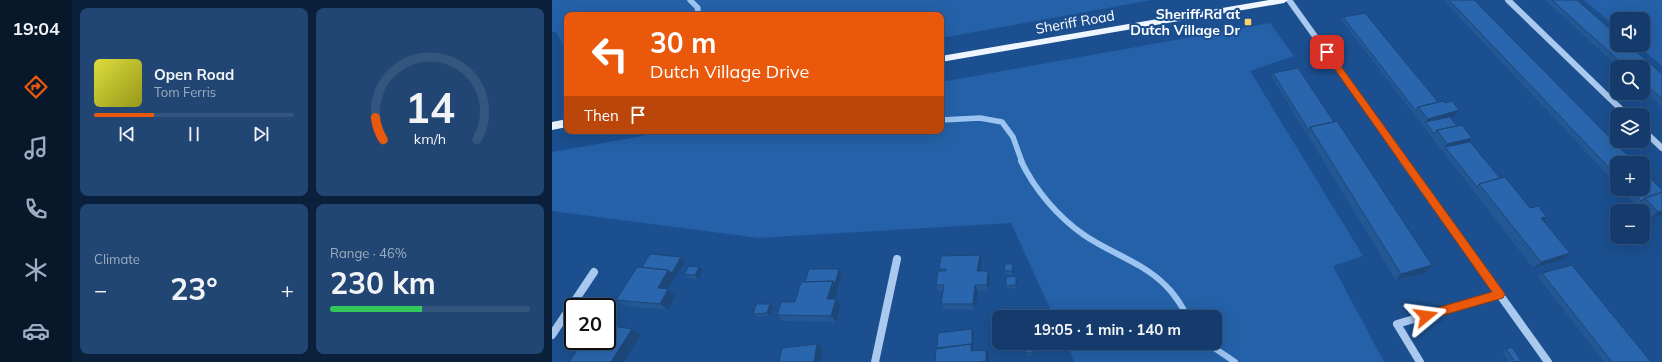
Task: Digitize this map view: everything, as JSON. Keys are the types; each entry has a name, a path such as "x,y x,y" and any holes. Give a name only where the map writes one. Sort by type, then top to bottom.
{"main road":[{"name":"Sheriff Road","path":"944,58 1284,0"},
{"path":"552,126 564,124"}],"street":[{"path":"1289,0 1548,362"},
{"path":"1508,0 1620,108"},
{"path":"1650,137 1662,148"},
{"path":"875,362 897,259"},
{"path":"552,335 594,272"},
{"path":"1420,362 1397,324 1499,294"}],"shaded area":[{"path":"552,0 1152,0 944,37 944,12 564,12 564,47 556,32 552,32"},
{"path":"1584,0 1662,0 1662,66 1645,52 1650,52 1650,12 1610,12 1610,22"},
{"path":"1270,23 1294,56 1250,71 1363,256 1333,266 1384,362 1075,362 1069,350 1222,350 1222,310 1051,310 1011,223 759,238 552,211 552,152 653,134 944,134 944,81"}],"building":[{"path":"1449,0 1474,0 1610,138 1610,148 1620,148 1628,156 1610,156 1610,169"},
{"path":"1552,0 1577,0 1610,29 1610,52 1637,52 1646,60 1618,60"},
{"path":"1365,13 1438,102 1418,107 1416,111 1343,17"},
{"path":"1650,63 1662,74 1662,99 1650,88"},
{"path":"1298,68 1334,122 1310,127 1309,131 1273,73"},
{"path":"1443,101 1445,103 1452,101 1459,110 1428,119 1418,107"},
{"path":"1450,117 1457,126 1437,130 1434,134 1425,122"},
{"path":"1337,121 1432,265 1401,274 1310,127"},
{"path":"1462,125 1472,138 1447,144 1437,130"},
{"path":"1470,142 1500,178 1479,184 1477,187 1445,147"},
{"path":"1505,177 1530,208 1538,206 1547,217 1541,218 1570,253 1541,262 1479,184"},
{"path":"1650,178 1662,190 1662,192 1641,201 1636,196 1650,196"},
{"path":"1662,192 1662,211 1658,212 1645,198"},
{"path":"650,254 681,257 672,273 668,270 642,267"},
{"path":"980,255 977,271 988,271 987,285 975,285 973,304 941,304 944,285 936,285 938,271 946,271 946,269 939,269 941,256"},
{"path":"1005,264 1013,264 1012,271 1004,271"},
{"path":"1572,265 1651,362 1612,362 1542,273"},
{"path":"689,266 699,267 695,275 684,274"},
{"path":"637,267 668,270 658,288 668,289 660,304 616,300"},
{"path":"809,269 839,269 835,284 833,281 805,282"},
{"path":"1016,276 1016,285 1006,286 1006,277"},
{"path":"833,281 827,299 836,299 831,316 777,315 781,302 795,302 801,282"},
{"path":"756,304 770,304 767,313 753,314"},
{"path":"616,326 632,329 611,362 569,362 577,350 616,350"},
{"path":"972,329 972,346 971,344 937,348 938,333"},
{"path":"817,344 814,362 779,362 782,348"},
{"path":"971,344 971,351 986,350 986,361 935,362 936,349"},
{"path":"1512,347 1521,361 1515,362 1506,349"},
{"path":"1025,350 1033,350 1033,353 1025,353"}],"waterway":[{"path":"690,0 698,8 697,12"},
{"path":"944,120 980,118 1002,122 1013,137 1022,162"},
{"path":"1021,161 1040,192 1065,220 1084,235 1156,277 1172,292 1184,310"},
{"path":"1217,350 1235,362"}],"place":[{"name":"Sheriff Rd at Dutch Village Dr","path":"1248,22"}],"route":[{"path":"1327,52 1499,294 1426,316"}]}
